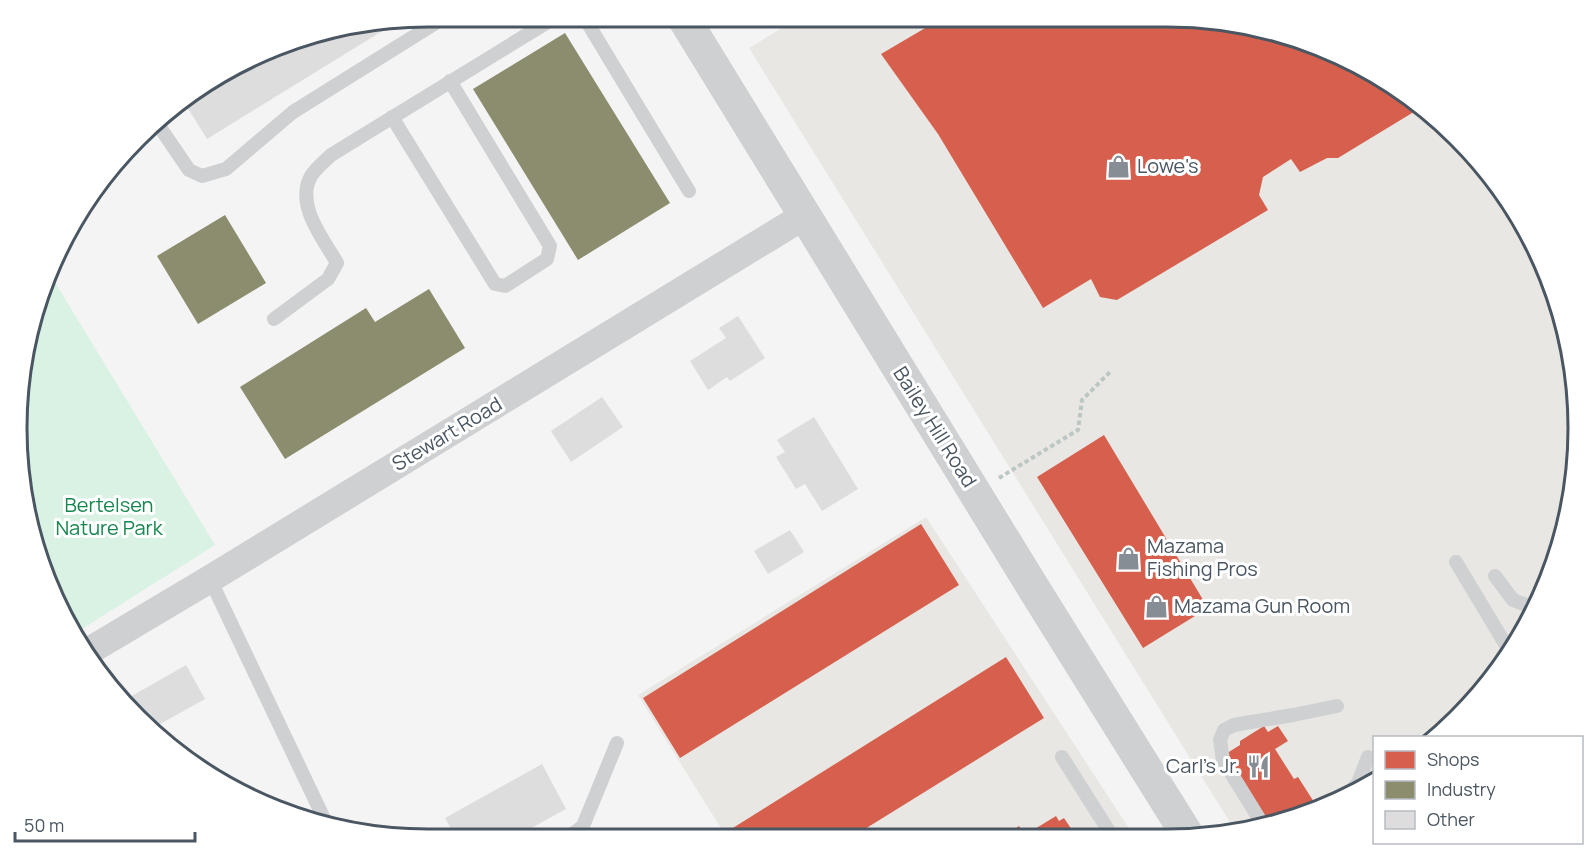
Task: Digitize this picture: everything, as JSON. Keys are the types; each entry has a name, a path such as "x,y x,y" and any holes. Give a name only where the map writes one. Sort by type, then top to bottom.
{"street":[{"name":"Bailey Hill Road","path":"689,27 1183,828"},
{"name":"Stewart Road","path":"93,648 804,216"}],"lane":[{"path":"161,129 189,170 202,176 226,169 293,112 428,27"},
{"path":"273,319 328,279 337,263 307,210 306,188 312,174 331,155 538,27"},
{"path":"590,27 689,190"},
{"path":"392,117 495,284 505,286 547,259 550,246 450,81"},
{"path":"1456,562 1505,643"},
{"path":"1495,576 1513,600 1527,605"},
{"path":"210,579 323,815"},
{"path":"1259,818 1223,760 1220,740 1224,730 1234,725 1337,706"},
{"path":"579,829 583,826 617,743"},
{"path":"1062,757 1108,829"},
{"path":"1359,780 1368,757"}],"path":[{"path":"975,493 1078,430 1082,400 1111,371"}],"shaded area":[{"path":"784,27 1167,27 1219,30 1296,48 1344,68 1390,95 1451,144 1500,205 1527,251 1547,299 1565,376 1568,428 1565,480 1547,557 1527,605 1500,651 1451,712 1423,736 1373,736 1373,772 1344,788 1296,808 1231,824 749,48"},
{"path":"926,517 1129,829 721,829 638,695"}],"green space":[{"name":"Bertelsen Nature Park","path":"55,282 215,545 82,629 68,605 48,557 30,480 27,428 30,376 41,324"}],"building: Shops":[{"name":"Lowe's","path":"927,27 1167,27 1219,30 1296,48 1344,68 1368,81 1414,112 1338,158 1327,158 1300,172 1291,159 1263,177 1259,195 1268,210 1117,300 1100,297 1091,279 1043,308 938,134 881,54"},
{"path":"1104,435 1208,608 1143,648 1037,477"},
{"path":"921,524 959,585 680,758 643,698"},
{"path":"1006,657 1044,718 865,829 731,829"},
{"name":"Carl's Jr.","path":"1264,726 1268,732 1278,726 1288,741 1275,749 1294,779 1298,777 1313,801 1265,816 1224,755 1240,745 1240,741"},
{"path":"1056,816 1059,821 1064,818 1071,829 1035,829"}],"building: Industry":[{"path":"565,33 670,203 578,260 473,89"},
{"path":"225,215 266,283 198,324 157,256"},
{"path":"429,289 465,348 285,459 240,387 366,308 375,322"}],"building: Other":[{"path":"385,29 207,139 187,108 227,81 251,68 299,48 350,35"},
{"path":"738,316 765,358 730,381 727,377 708,390 690,361 726,338 719,328"},
{"path":"602,397 623,427 571,462 551,431"},
{"path":"814,417 858,489 822,511 805,484 796,489 776,457 785,452 777,440"},
{"path":"790,530 804,552 768,574 754,551"},
{"path":"186,665 205,699 159,725 131,697"},
{"path":"542,764 566,809 529,829 451,829 445,818"}],"place":[{"name":"Lowe's","path":"1119,166"},
{"name":"Mazama Fishing Pros","path":"1129,558"},
{"name":"Mazama Gun Room","path":"1156,606"},
{"name":"Carl's Jr.","path":"1258,766"}]}
